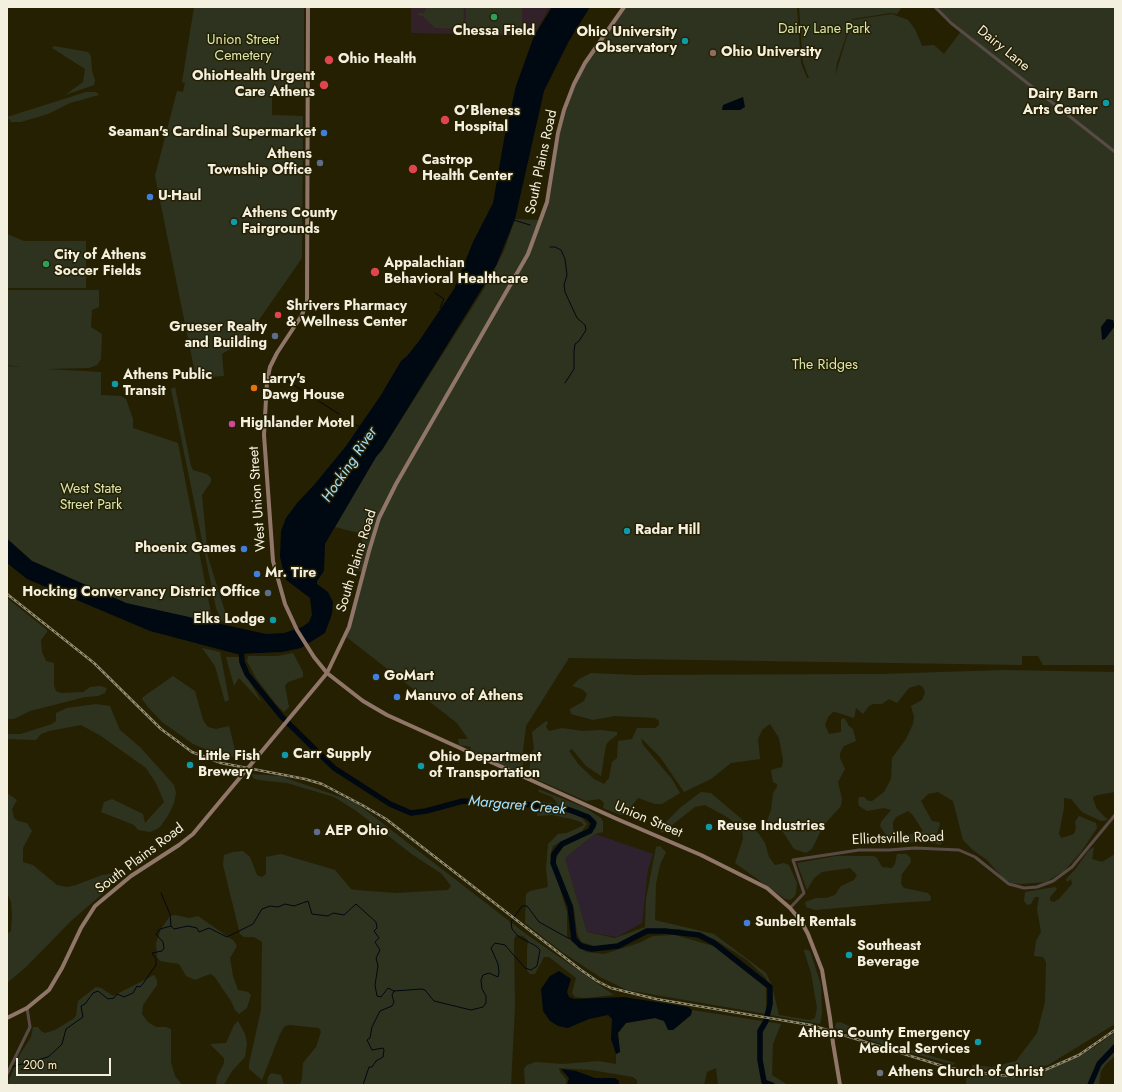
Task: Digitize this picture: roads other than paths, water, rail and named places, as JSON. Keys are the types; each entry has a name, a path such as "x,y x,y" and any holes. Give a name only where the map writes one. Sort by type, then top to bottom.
{"main road":[{"name":"West Union Street","path":"308,7 308,301 302,316 277,352 270,367 265,426 266,468 273,561 279,588 292,621 314,657 327,673"},
{"name":"South Plains Road","path":"7,1018 39,1000 57,978 81,928 95,906 131,876 179,845 193,834 327,673 349,626 368,551 379,518 400,478 528,254 547,202 558,133 564,110 574,84 588,57 624,7"},
{"name":"Union Street","path":"327,673 363,701 387,715 726,866 767,888 790,908 801,921 818,956 822,970 840,1085"}],"street":[{"name":"Dairy Lane","path":"935,7 951,23 1115,152"},
{"name":"Elliotsville Road","path":"790,908 804,893 793,860 859,850 921,848 959,850 975,857 1009,884 1024,888 1038,887 1054,881 1072,867 1115,815"},
{"path":"7,1074 30,1027 27,1008"}],"water":[{"name":"Hocking River","path":"552,7 590,7 569,41 544,91 515,219 496,266 382,450 376,457 325,544 324,571 317,581 317,584 328,592 333,602 332,614 325,633 301,648 282,652 237,654 150,631 27,579 7,563 7,539 32,561 126,603 266,634 284,633 302,627 309,622 312,615 310,598 285,579 280,557 281,531 286,518 346,446 381,395 401,361 419,341 454,289 473,242 493,203 505,134 516,86 534,36"},
{"path":"743,97 745,107 740,110 722,110 723,105"},
{"path":"1107,319 1113,320 1115,326 1105,339 1102,340 1101,327"},
{"path":"559,971 571,979 567,992 569,997 574,999 624,997 688,1007 692,1010 691,1015 673,1030 668,1030 664,1021 655,1018 626,1023 618,1033 620,1052 616,1054 611,1039 612,1019 608,1015 589,1019 568,1028 558,1026 550,1021 543,1011 541,989 550,976"},
{"path":"561,1069 576,1071 595,1078 615,1078 619,1081 619,1085 567,1085 569,1078"}],"waterway":[{"path":"514,220 530,225"},
{"path":"550,247 555,247 561,250 565,259 567,275 564,285 565,292 577,318 585,325 586,330 579,341 575,344 574,369 565,383"},
{"path":"435,293 444,299 440,308"},
{"path":"284,379 339,414"},
{"path":"347,419 353,423"},
{"name":"Hocking River","path":"356,425 360,427"},
{"name":"Margaret Creek","path":"241,647 242,662 247,674 281,716 334,768 390,804 411,813 426,811 463,801 536,805 567,809 588,817 594,823 590,831 562,844 554,854 553,863 570,906 574,939 581,946 592,949 618,946 647,931 665,931 699,935 714,943 770,987 770,1004 766,1021 760,1031 760,1060 764,1082 772,1085"},
{"path":"161,893 170,914 171,926"},
{"path":"12,1067 21,1064 30,1065 37,1060 48,1057 58,1048 62,1044 66,1029 83,1017 81,1006 85,1004 93,993 98,991 108,999 114,998 117,994 124,997 133,993 137,986 140,987 156,965 156,959 152,953 162,951 164,948 163,942 156,934 160,929 171,926 174,929 188,926 197,928 199,932 209,928 227,937 253,924 262,909 270,906 278,907 285,904 294,906 308,901 312,914 328,916 333,913 344,915 356,904 376,922 377,928 374,931 379,938 375,942 380,950 376,958 378,966 375,985 377,996 381,997 388,988 394,991"},
{"path":"363,1085 369,1067 372,1067 376,1061 383,1057 384,1050 383,1048 372,1050 367,1040 370,1038 372,1027 380,1011 392,1006 394,1002 392,995 394,991 422,989 425,990 434,1001 471,1010 483,1007 486,1003 486,996 482,989 481,980 483,975 489,973 498,977 499,972 498,964 491,948 495,943 505,945 525,968 531,970 537,966 540,950 536,946 519,937 512,929 511,922 522,906 527,906 539,922 568,938 574,939"},
{"name":"Margaret Creek","path":"1090,1085 1099,1064 1115,1047"}],"railway":[{"path":"7,594 94,663 161,729 192,752 221,763 305,779 322,784 362,805 386,819 581,970 597,981 611,988 656,999 811,1025 949,1068 997,1075 1013,1076 1045,1070 1079,1055 1115,1030"}],"place":[{"name":"Chessa Field","path":"494,17"},
{"name":"Ohio University Observatory","path":"685,41"},
{"name":"Ohio University","path":"713,53"},
{"name":"Ohio Health","path":"329,60"},
{"name":"OhioHealth Urgent Care Athens","path":"324,85"},
{"name":"Dairy Barn Arts Center","path":"1106,103"},
{"name":"O’Bleness Hospital","path":"445,120"},
{"name":"Seaman's Cardinal Supermarket","path":"324,133"},
{"name":"Athens Township Office","path":"320,163"},
{"name":"Castrop Health Center","path":"413,169"},
{"name":"U-Haul","path":"150,197"},
{"name":"Athens County Fairgrounds","path":"234,222"},
{"name":"City of Athens Soccer Fields","path":"46,264"},
{"name":"Appalachian Behavioral Healthcare","path":"375,272"},
{"name":"Shrivers Pharmacy & Wellness Center","path":"278,315"},
{"name":"Grueser Realty and Building","path":"275,336"},
{"name":"Athens Public Transit","path":"115,384"},
{"name":"Larry's Dawg House","path":"254,388"},
{"name":"Highlander Motel","path":"232,424"},
{"name":"Radar Hill","path":"627,531"},
{"name":"Phoenix Games","path":"244,549"},
{"name":"Mr. Tire","path":"257,574"},
{"name":"Hocking Convervancy District Office","path":"268,593"},
{"name":"Elks Lodge","path":"273,620"},
{"name":"GoMart","path":"376,677"},
{"name":"Manuvo of Athens","path":"397,697"},
{"name":"Carr Supply","path":"285,755"},
{"name":"Little Fish Brewery","path":"190,765"},
{"name":"Ohio Department of Transportation","path":"421,766"},
{"name":"Reuse Industries","path":"709,827"},
{"name":"AEP Ohio","path":"317,832"},
{"name":"Sunbelt Rentals","path":"747,923"},
{"name":"Southeast Beverage","path":"849,955"},
{"name":"Athens County Emergency Medical Services","path":"978,1042"},
{"name":"Athens Church of Christ","path":"880,1073"}],"park label":[{"name":"Dairy Lane Park","path":"824,30"},
{"name":"Union Street Cemetery","path":"243,50"},
{"name":"The Ridges","path":"825,366"},
{"name":"West State Street Park","path":"91,498"}]}
